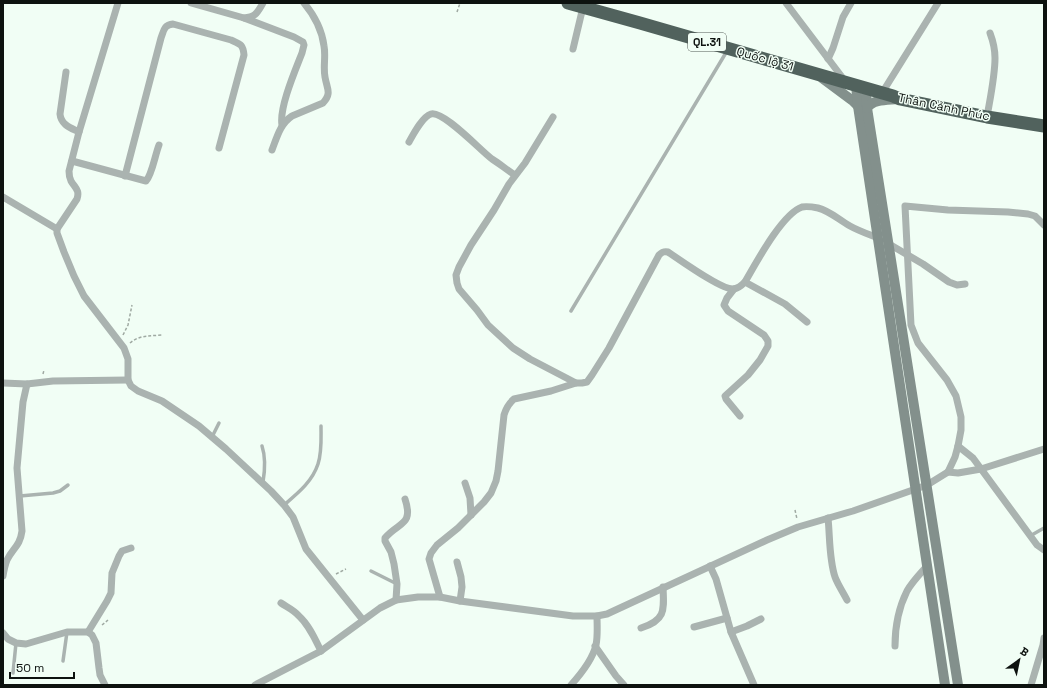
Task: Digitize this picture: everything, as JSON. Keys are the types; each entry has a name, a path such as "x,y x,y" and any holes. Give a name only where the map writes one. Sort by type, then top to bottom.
{"highway":[{"name":"Quốc lộ 31","path":"568,3 856,86"},
{"name":"Thân Cảnh Phúc","path":"856,86 900,99 987,117 1044,126"}],"street":[{"path":"118,3 79,132 69,171 72,182 78,191 78,195 77,199 57,229 64,252 84,296 122,345 128,359 128,380 131,386 138,391 162,401 199,426 263,483 293,517 306,549 363,620"},
{"path":"191,3 244,18 303,42 304,45 302,53 284,105 281,120 282,125"},
{"path":"244,18 251,17 257,13 263,3"},
{"path":"272,150 282,125 288,119 323,103 329,94 325,78 324,46 322,35 316,20 304,3"},
{"path":"786,3 828,59 856,86 863,107 889,244 958,685"},
{"path":"828,59 843,16 851,3"},
{"path":"882,93 938,3"},
{"path":"573,49 584,7"},
{"path":"125,176 160,38 164,28 168,25 173,24 231,40 240,43 243,48 244,55 219,148"},
{"path":"987,117 994,75 995,58 990,33"},
{"path":"66,72 60,119 62,122 79,132"},
{"path":"816,74 863,107 878,238 945,685"},
{"path":"863,107 878,101 900,99"},
{"path":"409,142 423,120 428,115 433,113 440,115 515,175"},
{"path":"553,117 471,245 456,275 459,289 488,325 513,348 530,359 576,383"},
{"path":"72,161 146,181 150,175 159,146"},
{"path":"3,197 57,229"},
{"path":"740,416 725,396 748,375 760,360 768,346 768,341 764,335 728,311 724,305 734,289 741,286 745,282 774,234 793,213 802,207 810,206 830,213 849,226 878,238"},
{"path":"256,685 321,651 380,608 396,600 418,597 440,597 574,616 597,616 607,614 663,587 798,527 853,511 927,485 948,472 958,446 961,430 960,417 956,396 947,380 918,343 911,325 905,206 948,210 1028,214 1035,216 1044,224"},
{"path":"889,244 948,282 957,285 965,284"},
{"path":"440,597 429,559 431,553 437,545 458,528 484,502 491,493 496,482 504,415 509,403 514,400 576,383 587,382 609,348 662,252 668,252 706,277 726,288 734,289"},
{"path":"745,282 785,304 807,322"},
{"path":"3,383 27,384 53,381 128,380"},
{"path":"3,576 5,566 19,543 22,531 17,456 23,402 27,384"},
{"path":"958,446 982,469 1030,536 1044,550"},
{"path":"948,472 958,473 982,469 1044,448"},
{"path":"465,483 470,498 471,515"},
{"path":"396,600 397,584 394,564 385,538 390,532 402,524 408,514 404,499"},
{"path":"828,518 832,563 835,577 847,600"},
{"path":"88,632 111,593 112,573 119,556 122,551 131,548"},
{"path":"457,562 462,587 460,600"},
{"path":"710,566 716,579 731,632 754,685"},
{"path":"895,646 895,634 900,611 908,591 927,566"},
{"path":"641,628 658,621 662,613 664,603 663,587"},
{"path":"281,603 300,616 321,651"},
{"path":"571,685 590,659 595,646 597,616"},
{"path":"694,627 727,618"},
{"path":"731,632 761,619"},
{"path":"3,632 8,639 16,643 26,644 67,632 88,632 92,635 96,643 100,675 105,685"},
{"path":"1031,685 1044,638"},
{"path":"595,646 624,685"}],"lane":[{"path":"571,311 729,49"},
{"path":"212,437 220,423"},
{"path":"284,505 298,494 307,484 318,464 320,454 321,426"},
{"path":"262,446 265,464 263,483"},
{"path":"20,496 53,494 68,485"},
{"path":"1030,536 1044,528"},
{"path":"371,571 397,584"},
{"path":"63,661 67,632"},
{"path":"13,673 16,643"}],"path":[{"path":"457,12 460,3"},
{"path":"122,345 132,304"},
{"path":"122,345 142,336 162,335"},
{"path":"795,510 798,527"},
{"path":"329,577 346,569"}]}
